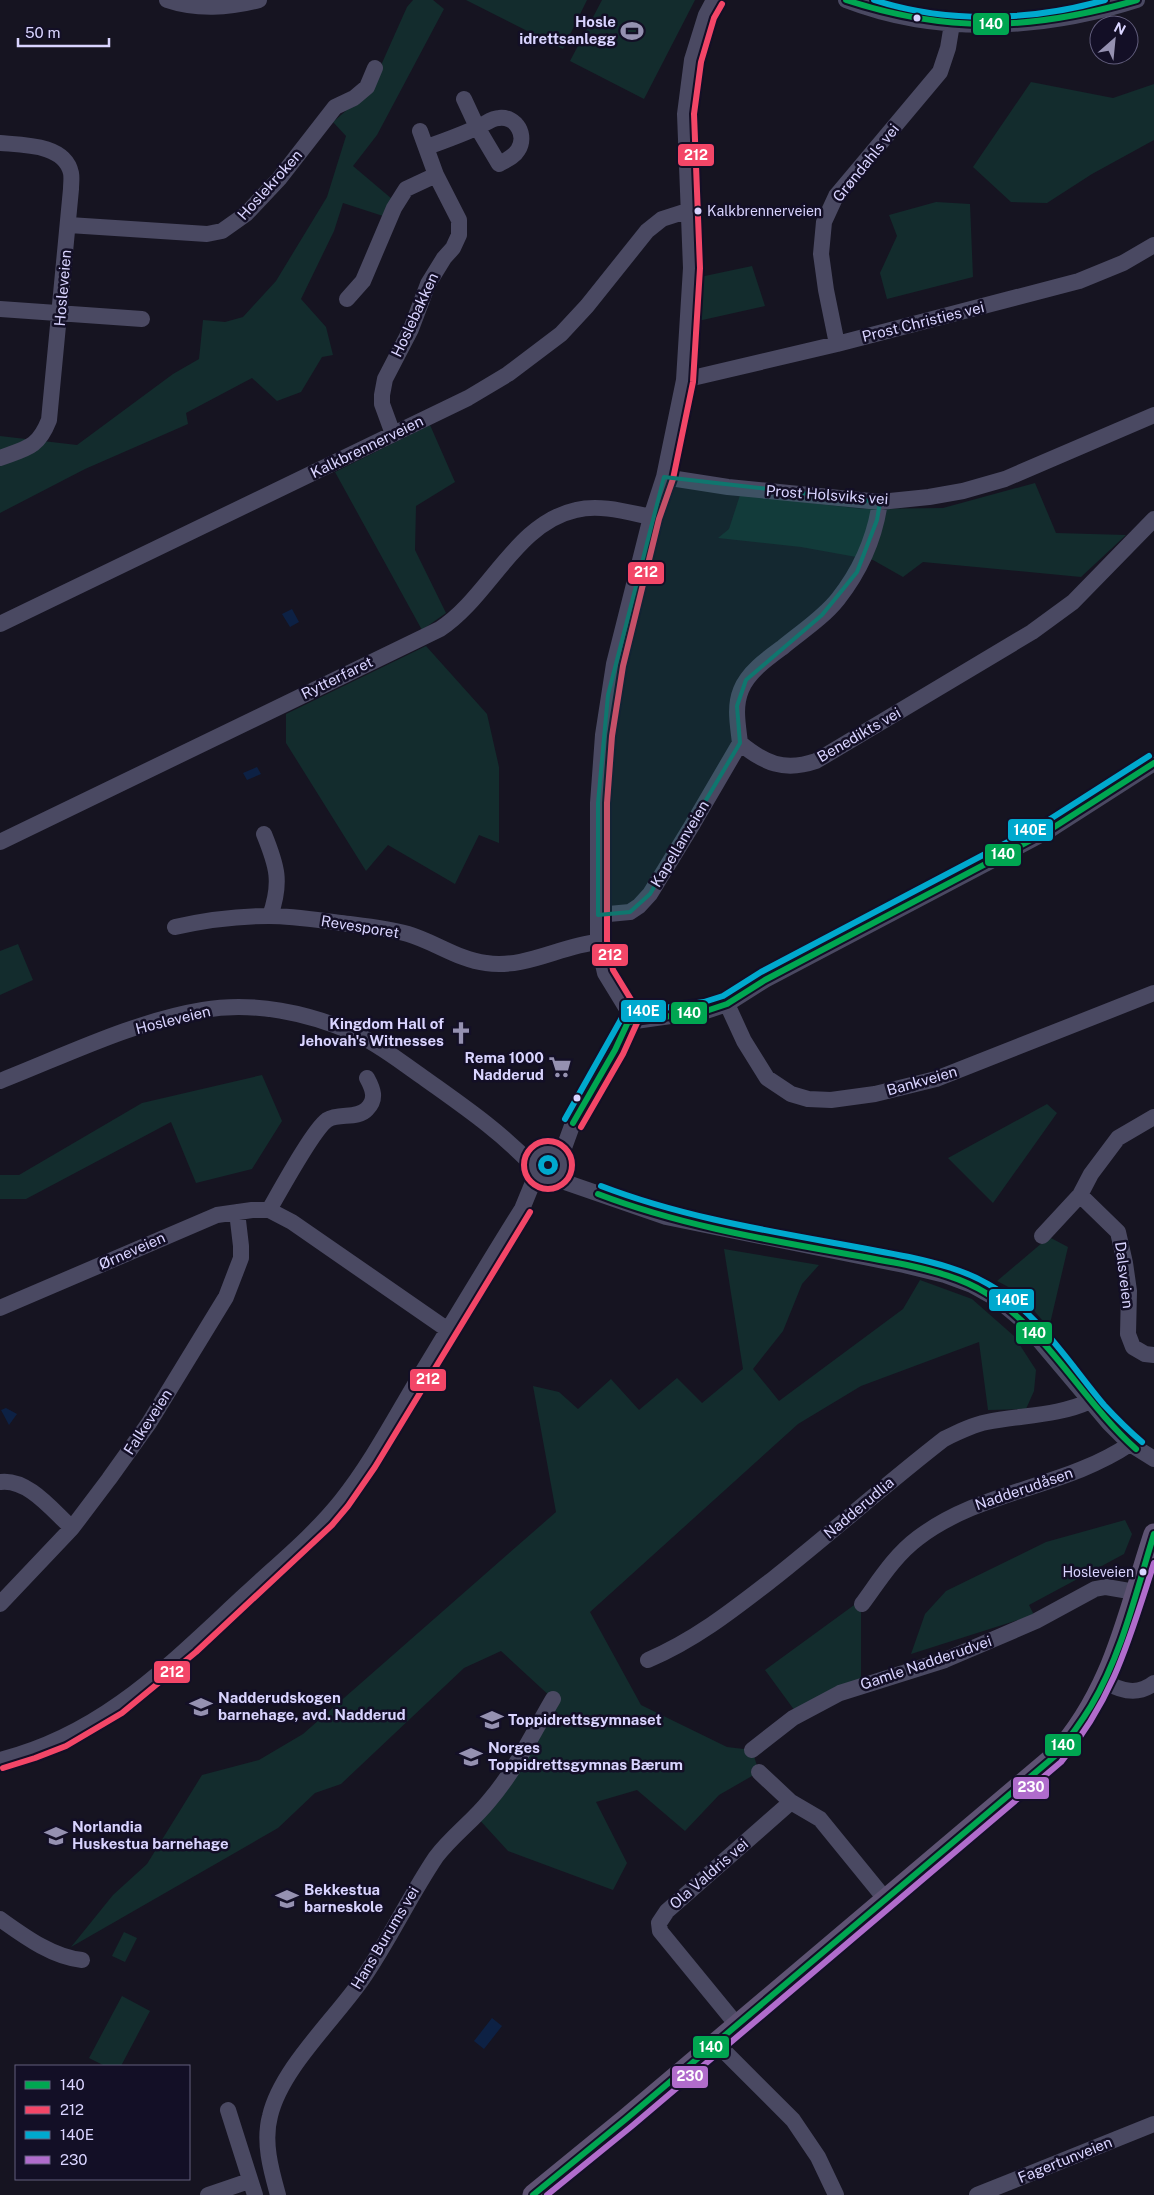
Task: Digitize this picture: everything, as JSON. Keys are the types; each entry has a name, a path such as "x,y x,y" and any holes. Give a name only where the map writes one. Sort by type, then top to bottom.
{"main road":[{"path":"533,2195 1055,1756 1080,1725 1105,1682 1117,1652 1154,1534"}],"street":[{"path":"167,0 179,4 225,7 259,0"},
{"path":"628,1015 604,973 598,942 598,803 608,695 651,517 664,477 684,380 692,268 685,114 692,60 699,34 714,0"},
{"path":"846,0 906,17 952,24 1011,24 1067,17 1107,10 1137,0"},
{"name":"Grøndahls vei","path":"837,344 821,254 824,222 836,196 940,72 948,48 952,24"},
{"name":"Hoslekroken","path":"69,225 207,234 222,231 246,214 279,179 335,107 354,98 367,87 375,68"},
{"path":"426,148 477,127 464,99"},
{"name":"Hoslebakken","path":"393,434 382,404 385,379 411,329 428,284 444,258 453,248 459,235 459,220 436,175 420,131"},
{"name":"Hosleveien","path":"0,143 46,148 59,155 66,162 70,172 71,189 50,420 43,436 35,444 0,458"},
{"path":"347,299 363,281 394,208 406,189 436,175"},
{"name":"Kalkbrennerveien","path":"0,624 393,434 476,393 508,374 561,334 593,299 646,231 662,219 690,210"},
{"name":"Prost Christies vei","path":"684,380 837,344 1080,281 1123,263 1154,245"},
{"path":"0,309 142,320"},
{"name":"Prost Holsviks vei","path":"664,477 728,487 880,502 963,491 1005,479 1154,415"},
{"path":"740,743 736,706 740,691 746,680 838,600 857,572 865,555 877,520 880,502"},
{"name":"Rytterfaret","path":"0,842 440,629 457,618 531,533 556,517 575,510 596,508 651,517"},
{"name":"Benedikts vei","path":"740,743 766,762 801,766 816,761 1032,632 1073,602 1154,519"},
{"name":"Kapellanveien","path":"598,915 630,912 639,906 650,894 740,743"},
{"path":"628,1015 646,1009 672,1015 706,1011 727,1004 774,976 1048,830 1154,763"},
{"path":"264,834 277,872 276,900 270,916"},
{"name":"Revesporet","path":"175,927 244,916 270,916 389,929 430,942 469,959 486,964 505,964 538,958 572,946 598,942"},
{"name":"Bankveien","path":"727,1004 744,1041 767,1078 791,1094 808,1100 831,1100 875,1094 936,1079 1154,993"},
{"name":"Hosleveien","path":"0,1081 145,1025 204,1010 234,1008 263,1010 293,1013 314,1018 356,1034 392,1056 501,1134 598,1194 666,1217 904,1265 945,1275 972,1285 997,1299 1022,1320 1090,1401 1154,1472"},
{"path":"0,1760 44,1747 66,1737 94,1722 139,1690 325,1519 352,1485 549,1165 615,1050 628,1015"},
{"path":"367,1078 373,1088 374,1100 366,1111 356,1115 336,1116 327,1120 317,1131 269,1210 292,1222 448,1330"},
{"path":"1042,1236 1080,1195 1091,1174 1118,1138 1154,1117"},
{"name":"Dalsveien","path":"1080,1195 1118,1232 1125,1263 1128,1291 1128,1334 1134,1347 1145,1354 1154,1355"},
{"name":"Ørneveien","path":"0,1308 216,1215 269,1210"},
{"name":"Falkeveien","path":"0,1604 72,1528 149,1423 226,1297 241,1258 237,1212"},
{"name":"Nadderudlia","path":"648,1660 700,1634 736,1608 944,1439 964,1429 986,1422 1049,1412 1082,1405 1090,1401"},
{"name":"Hosleveien","path":"1133,1447 1154,1459"},
{"name":"Nadderudåsen","path":"862,1604 899,1554 918,1537 935,1527 986,1501 1069,1475 1133,1447"},
{"path":"0,1482 25,1487 72,1528"},
{"name":"Gamle Nadderudvei","path":"752,1750 793,1718 840,1693 945,1660 1036,1621 1095,1589 1106,1587 1135,1592"},
{"path":"1105,1682 1117,1689 1133,1692 1152,1688"},
{"name":"Hans Burums vei","path":"278,2195 268,2152 268,2133 270,2117 283,2084 302,2056 361,1980 436,1857 447,1842 476,1816 497,1791 553,1699"},
{"path":"759,1772 791,1802 820,1819 886,1900"},
{"name":"Ola Valdris vei","path":"737,2025 660,1931 659,1923 667,1911 791,1802"},
{"path":"0,1919 44,1947 70,1959 82,1960"},
{"path":"716,2043 793,2120 818,2157 836,2195"},
{"path":"208,2195 252,2188 228,2110"},
{"name":"Fagertunveien","path":"977,2195 1154,2124"}],"highlighted area":[{"path":"664,477 880,502 877,520 857,572 822,615 746,680 737,706 740,743 650,894 630,912 598,915 598,803 608,695"}],"green space":[{"path":"413,0 433,0 444,9 377,135 353,166 392,199 383,216 343,203 334,231 301,299 326,327 333,355 322,357 301,392 277,401 252,378 186,413 188,424 85,469 0,513 0,436 77,445 173,374 199,359 203,320 225,322 243,317 276,281 327,197 346,136 333,122 364,95 378,72 407,7"},
{"path":"466,0 587,0 563,49"},
{"name":"Hosle idrettsanlegg","path":"602,0 695,0 644,99 570,61"},
{"path":"1031,82 1113,98 1154,84 1154,140 1092,174 1047,203 1011,202 973,167"},
{"path":"936,202 970,204 973,277 887,299 880,273 897,236 889,215"},
{"path":"752,266 765,306 698,321 700,277"},
{"path":"430,425 455,482 416,506 415,550 446,613 422,630 335,472"},
{"path":"1035,483 1056,533 1126,535 1081,577 923,562 903,577 873,560 801,547 718,538 729,529 740,495 863,509 943,508"},
{"path":"426,646 487,714 499,767 499,843 479,835 455,884 388,845 366,871 286,743 286,714"},
{"path":"18,944 33,980 0,995 0,951"},
{"path":"262,1075 282,1121 252,1169 196,1183 171,1122 26,1199 0,1199 0,1175 19,1175 142,1103"},
{"path":"1047,1104 1057,1113 993,1203 948,1158"},
{"path":"1049,1237 1068,1247 1049,1328 1018,1292 997,1281"},
{"path":"724,1249 819,1265 802,1284 783,1331 753,1369 779,1401 903,1309 920,1280 972,1299 1014,1336 1036,1370 1034,1391 1026,1409 988,1410 979,1342 861,1386 798,1424 590,1612 641,1705 727,1747 752,1750 759,1772 719,1795 685,1831 637,1790 596,1802 627,1863 613,1890 508,1851 476,1816 553,1699 501,1651 464,1668 341,1784 315,1793 278,1828 71,1947 113,1895 147,1864 202,1775 259,1760 303,1734 556,1512 533,1386 559,1392 578,1409 611,1379 639,1410 677,1378 702,1403 743,1369"},
{"path":"1125,1520 1132,1534 1124,1554 1029,1605 1034,1615 911,1654 925,1614 946,1591 1046,1542"},
{"path":"861,1600 861,1682 795,1711 765,1670"},
{"path":"124,1932 137,1938 125,1962 112,1956"},
{"path":"122,1996 150,2011 122,2065 103,2065 89,2058"}],"water":[{"path":"292,609 299,622 290,627 282,614"},
{"path":"257,767 261,774 247,780 243,773"},
{"path":"6,1408 17,1414 9,1425 1,1410"},
{"path":"492,2018 502,2026 484,2049 474,2041"}],"transit line":[{"name":"140","path":"846,0 920,19 991,24 1062,17 1137,0"},
{"name":"140E","path":"874,0 902,8 931,13 990,17 1048,12 1105,0"},
{"name":"212","path":"581,1127 623,1054 637,1023 635,1006 613,970 607,941 607,803 612,736 623,666 659,519 673,479 693,382 700,268 694,114 701,62 714,18 722,4"},
{"name":"140E","path":"565,1119 624,1014 704,1002 723,996 761,972 1044,823 1149,756"},
{"name":"140","path":"573,1123 615,1050 628,1022 706,1011 727,1004 765,980 1048,831 1154,763"},
{"name":"212","path":"543,1141 553,1141 565,1148 572,1160 572,1165 572,1170 565,1182 553,1189 543,1189 535,1185 528,1178 524,1170 524,1160 528,1152 535,1145 543,1141"},
{"name":"140E","path":"548,1158 553,1160 555,1165 553,1170 548,1172 543,1170 541,1165 543,1160 548,1158"},
{"name":"140E","path":"601,1186 638,1199 715,1220 909,1257 950,1267 979,1279 1006,1295 1037,1323 1104,1405 1142,1442"},
{"name":"140","path":"598,1194 635,1207 712,1228 907,1265 967,1283 986,1293 1028,1327 1046,1346 1098,1410 1136,1449"},
{"name":"212","path":"3,1768 66,1746 122,1713 196,1652 332,1525 348,1506 375,1467 530,1212"},
{"name":"140","path":"533,2195 626,2119 1055,1756 1074,1732 1102,1686 1120,1644 1154,1534"},
{"name":"230","path":"547,2195 632,2126 1061,1762 1094,1715 1107,1691 1128,1643 1154,1563"}],"place":[{"name":"Hosle idrettsanlegg","path":"632,31"},
{"name":"Kalkbrennerveien","path":"698,211"},
{"name":"Kingdom Hall of Jehovah's Witnesses","path":"461,1033"},
{"name":"Rema 1000 Nadderud","path":"560,1067"},
{"name":"Hosleveien","path":"1143,1572"},
{"name":"Nadderudskogen barnehage, avd. Nadderud","path":"201,1707"},
{"name":"Toppidrettsgymnaset","path":"492,1720"},
{"name":"Norges Toppidrettsgymnas Bærum","path":"471,1757"},
{"name":"Norlandia Huskestua barnehage","path":"56,1836"},
{"name":"Bekkestua barneskole","path":"287,1899"}]}
